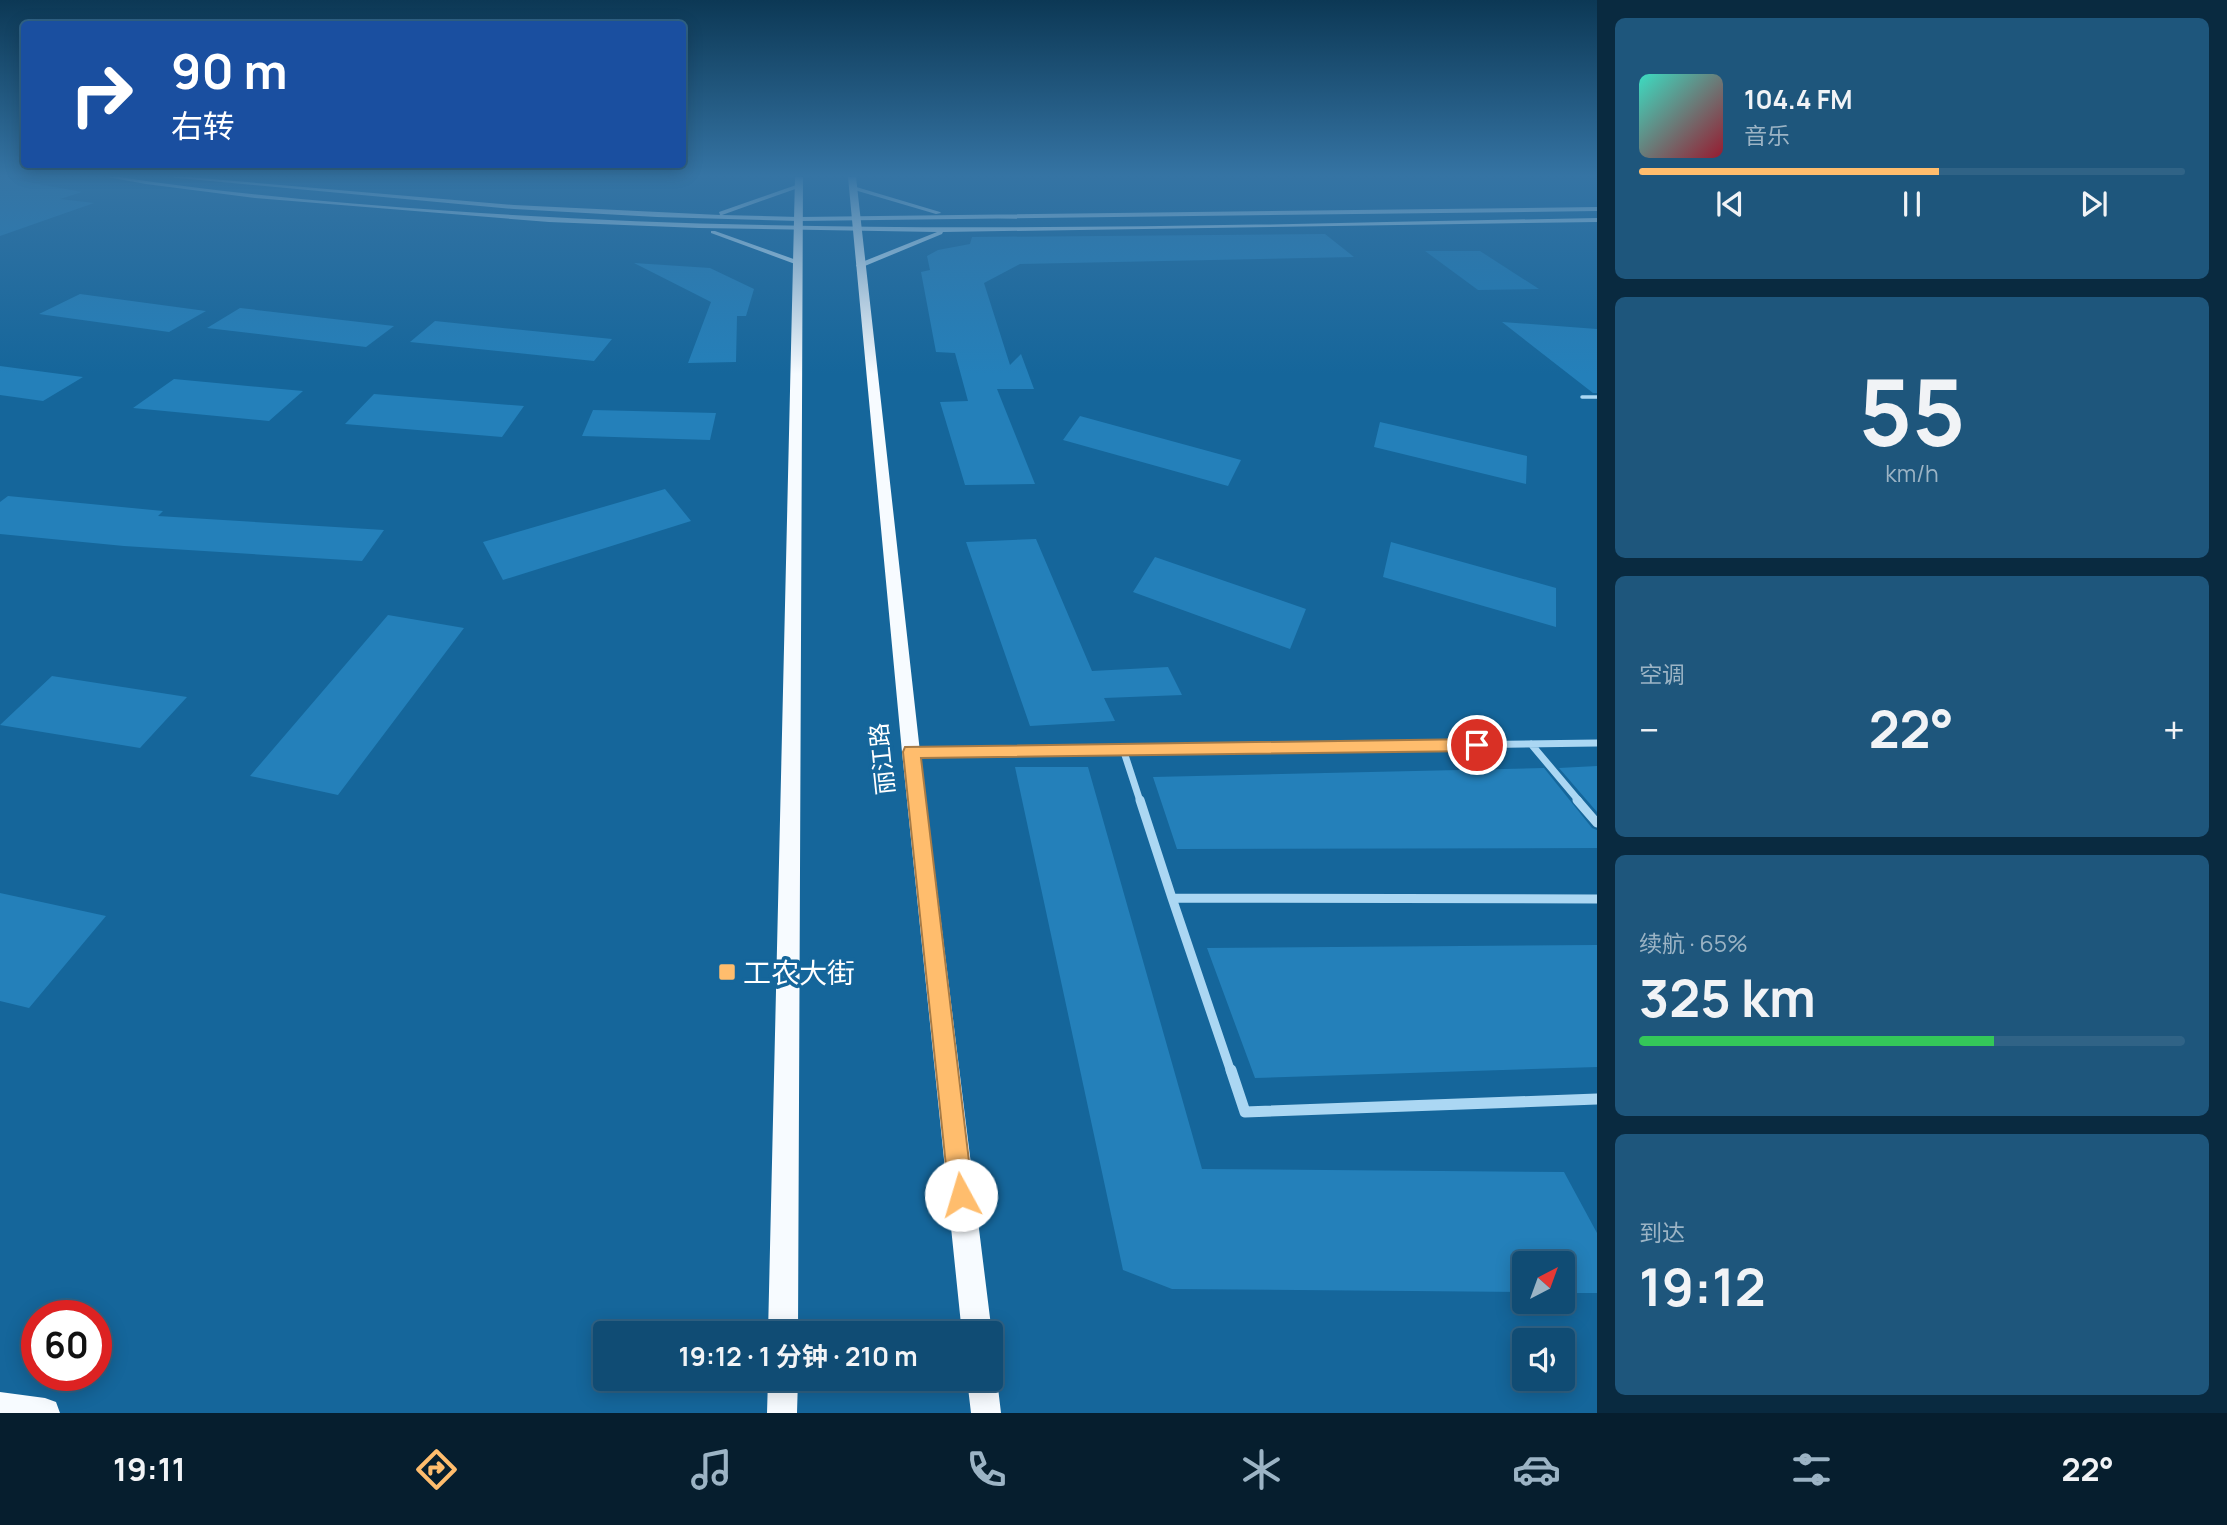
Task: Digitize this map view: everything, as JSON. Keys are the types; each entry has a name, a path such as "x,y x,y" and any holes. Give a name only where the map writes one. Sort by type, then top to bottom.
{"main road":[{"path":"744,243 798,262"},
{"path":"783,1321 799,243"},
{"name":"丽江路","path":"858,243 911,752 976,1321"},
{"path":"860,266 916,243"},
{"path":"782,1413 783,1391"},
{"path":"983,1391 986,1413"},
{"path":"0,1407 45,1413"}],"street":[{"path":"911,752 1597,743"},
{"path":"1531,744 1597,823"},
{"path":"1123,749 1245,1112 1597,1099"},
{"path":"1172,898 1597,899"}],"lane":[{"path":"1582,397 1597,397"}],"shaded area":[{"path":"1425,251 1480,251 1539,289 1478,290"}],"building":[{"path":"1336,243 1354,257 1020,264 984,283 1010,365 1021,354 1034,389 997,389 1035,484 965,485 940,402 968,401 955,353 936,352 921,272 930,270 927,256 938,250 970,244"},
{"path":"634,263 710,268 754,289 746,316 737,316 736,362 688,363 711,302"},
{"path":"80,294 206,311 169,332 39,314"},
{"path":"240,308 394,326 366,347 207,328"},
{"path":"435,321 612,339 594,361 410,342"},
{"path":"1502,322 1597,329 1597,393 1593,393"},
{"path":"0,366 83,377 43,401 0,395"},
{"path":"174,379 303,391 269,421 133,408"},
{"path":"374,394 524,406 502,437 345,424"},
{"path":"593,410 716,413 710,440 582,436"},
{"path":"1080,416 1241,460 1228,486 1063,440"},
{"path":"1380,422 1527,456 1526,484 1374,447"},
{"path":"665,489 691,521 503,580 483,542"},
{"path":"8,496 163,511 158,516 384,530 362,561 124,546 0,534 0,502"},
{"path":"1036,539 1092,671 1168,667 1182,695 1104,698 1115,721 1030,726 966,542"},
{"path":"1391,542 1556,588 1556,627 1383,577"},
{"path":"1155,557 1306,609 1290,649 1133,592"},
{"path":"388,615 464,628 338,795 250,776"},
{"path":"52,676 187,697 140,748 0,725"},
{"path":"1597,766 1597,812 1559,768"},
{"path":"1015,767 1088,767 1202,1169 1564,1172 1597,1233 1597,1293 1575,1293 1575,1251 1512,1251 1512,1292 1172,1289 1123,1270"},
{"path":"1544,768 1592,828 1597,830 1597,848 1177,849 1153,777"},
{"path":"0,893 106,916 29,1008 0,1001"},
{"path":"1597,945 1597,1067 1255,1078 1207,948"}],"place":[{"name":"工农大街","path":"727,972"}],"route":[{"path":"961,1195 911,752 1477,745"}]}
